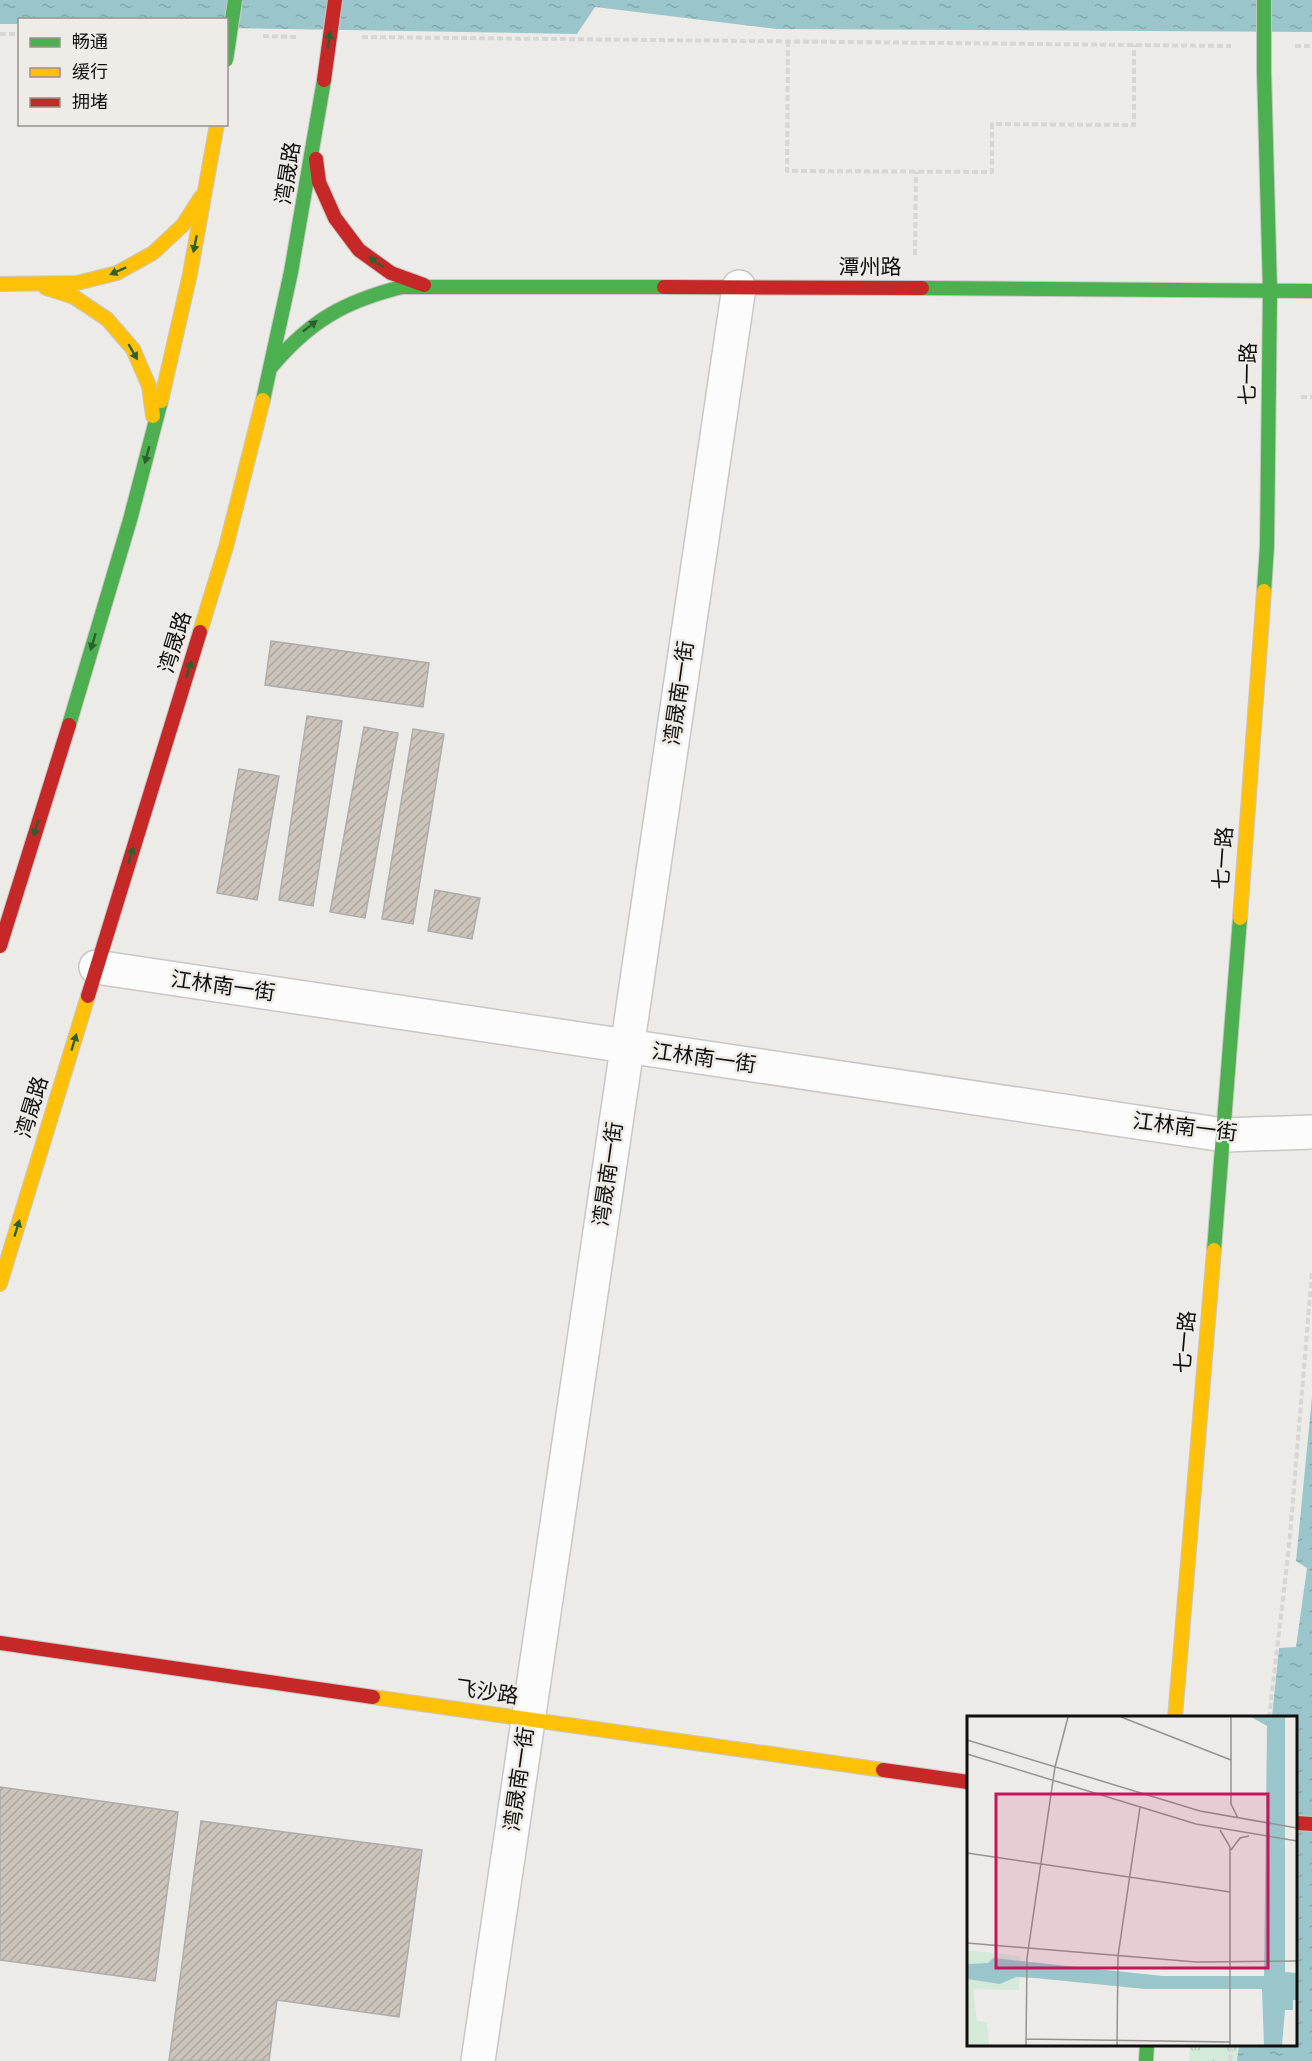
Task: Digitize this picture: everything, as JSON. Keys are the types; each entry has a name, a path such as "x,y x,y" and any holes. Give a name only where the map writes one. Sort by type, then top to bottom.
{"street":[{"path":"228,47 235,0"},
{"name":"湾晟路","path":"0,1284 226,547 288,289 314,143 335,0"},
{"name":"七一路","path":"1175,1716 1224,1135 1267,546 1270,291 1264,0"},
{"path":"0,946 130,519 189,280 217,126"},
{"path":"314,143 320,182 327,200 335,218 359,250 391,273 428,286"},
{"path":"0,284 77,283 117,273 153,253 183,225 206,190"},
{"path":"36,284 74,297 91,308 107,319 133,350 149,386 154,426"},
{"path":"270,368 286,347 327,313 351,301 376,293 428,286"},
{"name":"潭州路","path":"428,286 1312,291"},
{"name":"湾晟南一街","path":"478,2061 739,287"},
{"name":"江林南一街","path":"96,968 1224,1135 1308,1132"},
{"name":"飞沙路","path":"0,1642 967,1782"},
{"path":"1297,1823 1312,1824"},
{"path":"1146,2061 1147,2046"}],"path":[{"path":"0,34 18,34"},
{"path":"262,36 298,36"},
{"path":"358,37 1241,46"},
{"path":"788,41 787,171 992,172 992,124 1134,125 1134,45"},
{"path":"1288,46 1312,46"},
{"path":"915,288 916,172"},
{"path":"1269,1716 1288,1547 1312,1272"},
{"path":"1230,2061 1232,2046"}],"green space":[{"path":"1297,2045 1312,2061 1189,2061 1190,2046"}],"water":[{"path":"0,0 1312,0 1312,32 777,29 595,7 577,34 228,28 228,18 18,18 18,24 0,24"},
{"path":"1312,1397 1312,2061 1237,2061 1239,2046 1297,2046 1297,1716 1272,1716 1279,1648 1296,1647 1307,1568 1296,1561"}],"building":[{"path":"271,641 429,663 423,707 265,685"},
{"path":"307,716 342,721 313,906 279,900"},
{"path":"364,727 398,733 365,918 330,912"},
{"path":"413,729 444,734 413,924 382,919"},
{"path":"239,769 279,776 257,900 217,893"},
{"path":"435,890 480,898 472,939 428,931"},
{"path":"0,1787 178,1812 155,1981 0,1960"},
{"path":"201,1821 422,1850 399,2017 277,2000 269,2061 169,2061"}],"traffic: fast":[{"path":"228,47 235,0"},
{"path":"1264,0 1264,70"},
{"path":"1264,70 1270,291 1267,546 1264,591"},
{"path":"263,400 291,272 324,80"},
{"path":"272,366 300,337 330,315 363,299 402,287 664,287"},
{"path":"922,288 1312,291"},
{"path":"69,725 130,520 161,401"},
{"path":"1214,1250 1240,918"},
{"path":"1146,2061 1147,2046"}],"traffic: slow":[{"path":"161,401 190,274 217,126"},
{"path":"0,284 77,283 117,273 153,253 183,225 201,197"},
{"path":"46,288 74,297 107,319 133,349 149,386 153,416"},
{"path":"200,632 226,547 263,400"},
{"path":"1240,918 1264,591"},
{"path":"0,1284 88,996"},
{"path":"1175,1716 1214,1250"},
{"path":"373,1697 883,1770"}],"traffic: jam":[{"path":"324,80 335,0"},
{"path":"316,159 319,182 335,218 359,250 391,273 424,285"},
{"path":"664,287 922,288"},
{"path":"88,996 200,632"},
{"path":"0,946 69,725"},
{"path":"0,1643 373,1697"},
{"path":"883,1770 967,1782"},
{"path":"1297,1823 1312,1824"}]}
